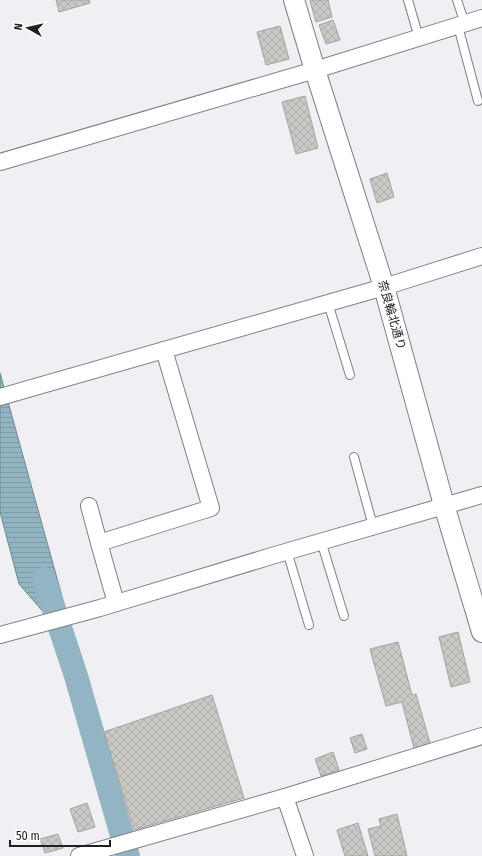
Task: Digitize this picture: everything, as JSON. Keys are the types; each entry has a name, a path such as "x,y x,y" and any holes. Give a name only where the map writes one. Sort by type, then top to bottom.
{"street":[{"name":"奈良輪北通り","path":"294,0 384,287 444,505 482,632"},
{"path":"0,162 315,70 482,18"},
{"path":"0,397 384,287 482,256"},
{"path":"99,543 211,508 164,350"},
{"path":"0,635 116,603 482,494"},
{"path":"89,506 116,603"},
{"path":"79,856 113,851 482,736"},
{"path":"285,797 305,856"}],"lane":[{"path":"408,0 419,38"},
{"path":"457,0 478,101"},
{"path":"328,303 350,375"},
{"path":"354,457 372,526"},
{"path":"320,542 344,616"},
{"path":"288,551 309,625"}],"water":[{"path":"0,373 65,607 45,614 19,584 0,512"}],"building":[{"path":"56,0 89,0 90,3 59,12"},
{"path":"328,0 332,17 316,22 310,1"},
{"path":"333,20 340,40 326,44 319,25"},
{"path":"280,26 289,59 266,65 257,32"},
{"path":"305,96 318,148 296,154 282,102"},
{"path":"387,173 394,197 377,203 370,179"},
{"path":"458,632 470,682 451,687 439,637"},
{"path":"398,642 412,695 416,694 430,743 414,748 402,702 386,706 370,649"},
{"path":"212,695 244,798 134,830 104,732"},
{"path":"362,734 367,749 355,753 350,738"},
{"path":"333,752 339,770 321,776 315,759"},
{"path":"87,803 95,827 78,832 70,809"},
{"path":"397,814 407,856 375,856 368,829 381,826 379,819"},
{"path":"358,823 368,856 345,856 337,830"},
{"path":"58,834 63,848 45,853 40,839"}],"waterway":[{"path":"44,579 76,676 128,856"}]}
